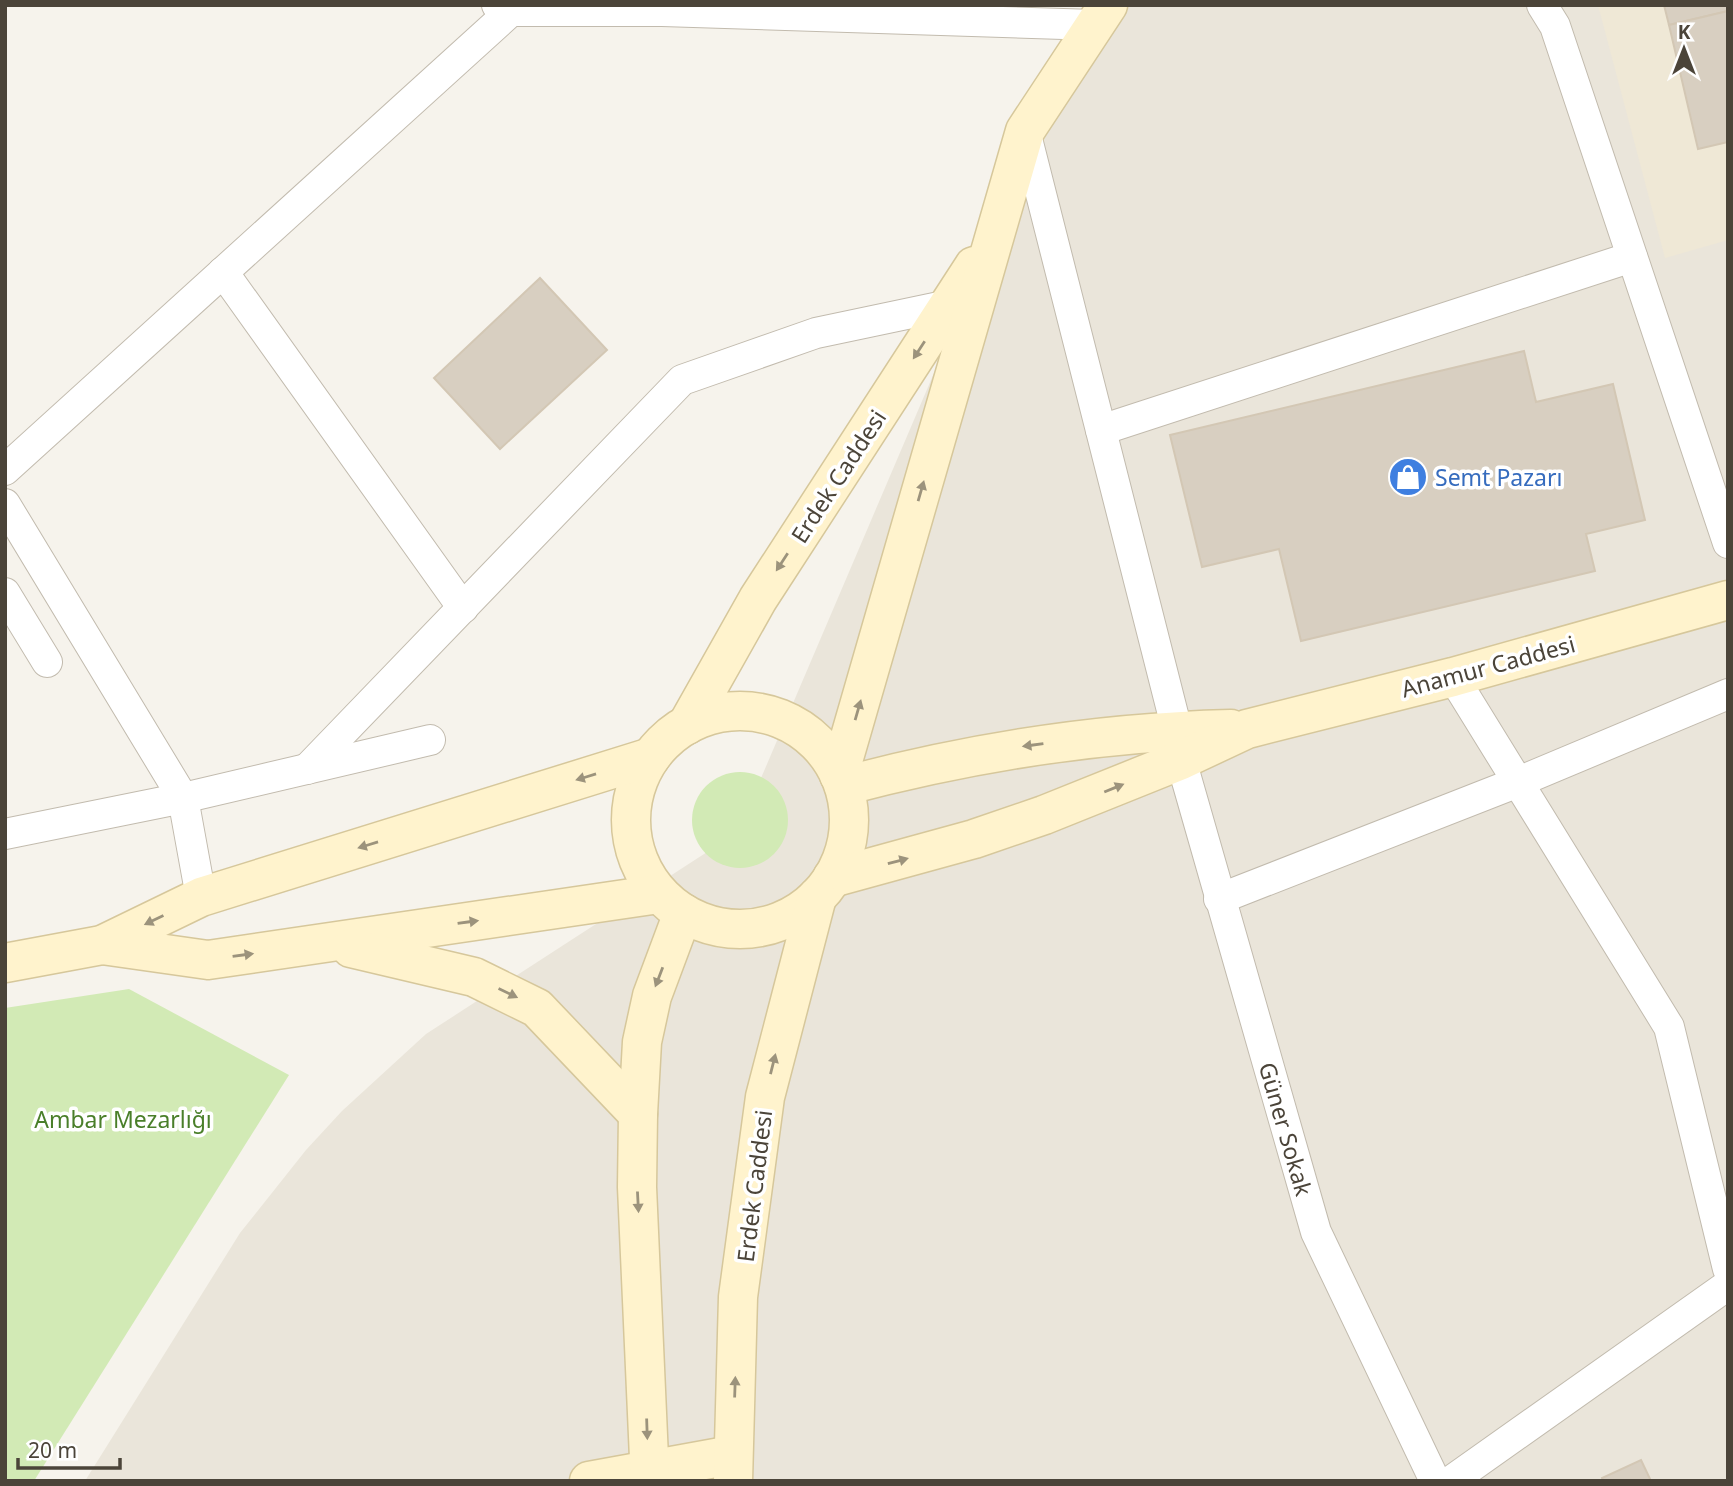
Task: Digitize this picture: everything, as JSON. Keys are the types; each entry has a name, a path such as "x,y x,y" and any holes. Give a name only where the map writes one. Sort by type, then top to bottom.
{"street":[{"path":"1542,5 1555,26 1728,544"},
{"path":"5,470 223,272 504,8 1102,15"},
{"name":"Erdek Caddesi","path":"841,780 1025,131 1102,15"},
{"name":"Güner Sokak","path":"1025,131 1219,899 1316,1232 1435,1481"},
{"name":"Erdek Caddesi","path":"687,725 758,599 996,232"},
{"path":"1101,430 1632,257"},
{"path":"223,272 463,608"},
{"path":"307,769 682,380 816,334 949,305"},
{"path":"5,504 183,798 201,897"},
{"path":"5,593 47,662"},
{"name":"Anamur Caddesi","path":"841,780 998,750 1107,735 1179,745 1453,677 1728,600"},
{"path":"1453,677 1669,1027 1728,1269"},
{"path":"1219,899 1518,782 1728,694"},
{"path":"825,888 843,857 849,809 841,780 819,745 780,719 756,712 732,711 709,715 687,725 667,739 651,757 639,778 632,802 631,827 635,851 645,874 671,904 702,922 743,929 783,920 825,888 974,839 1179,745"},
{"path":"5,834 183,798 430,740"},
{"path":"5,962 102,945 201,897 651,757"},
{"name":"Erdek Caddesi","path":"733,1468 738,1297 765,1097 825,888"},
{"path":"102,945 208,960 325,942 671,904"},
{"path":"649,1475 637,1187 638,1114 642,1042 671,904"},
{"path":"325,942 474,977 537,1008 638,1114"},
{"path":"1451,1481 1728,1285"},
{"path":"589,1481 733,1468"}],"shaded area":[{"path":"1093,5 1728,5 1728,1481 85,1481 240,1233 306,1150 342,1111 426,1034 738,832 934,373 994,205"},
{"path":"1598,5 1728,5 1728,240 1665,258"}],"green space":[{"path":"740,772 758,775 774,786 785,802 788,820 785,838 774,854 758,865 740,868 722,865 706,854 695,838 692,820 695,802 706,786 722,775"},
{"name":"Ambar Mezarlığı","path":"129,989 289,1075 34,1481 5,1481 5,1008"}],"building":[{"path":"1664,5 1728,5 1728,11 1669,25"},
{"path":"1728,11 1728,142 1698,149 1669,25"},
{"path":"540,278 607,350 500,449 434,378"},
{"name":"Semt Pazarı","path":"1524,351 1536,402 1613,384 1645,520 1586,534 1595,571 1301,641 1279,549 1202,567 1170,435"},
{"path":"1641,1460 1651,1481 1603,1481 1602,1478"}],"place":[{"name":"Semt Pazarı","path":"1408,477"}]}
